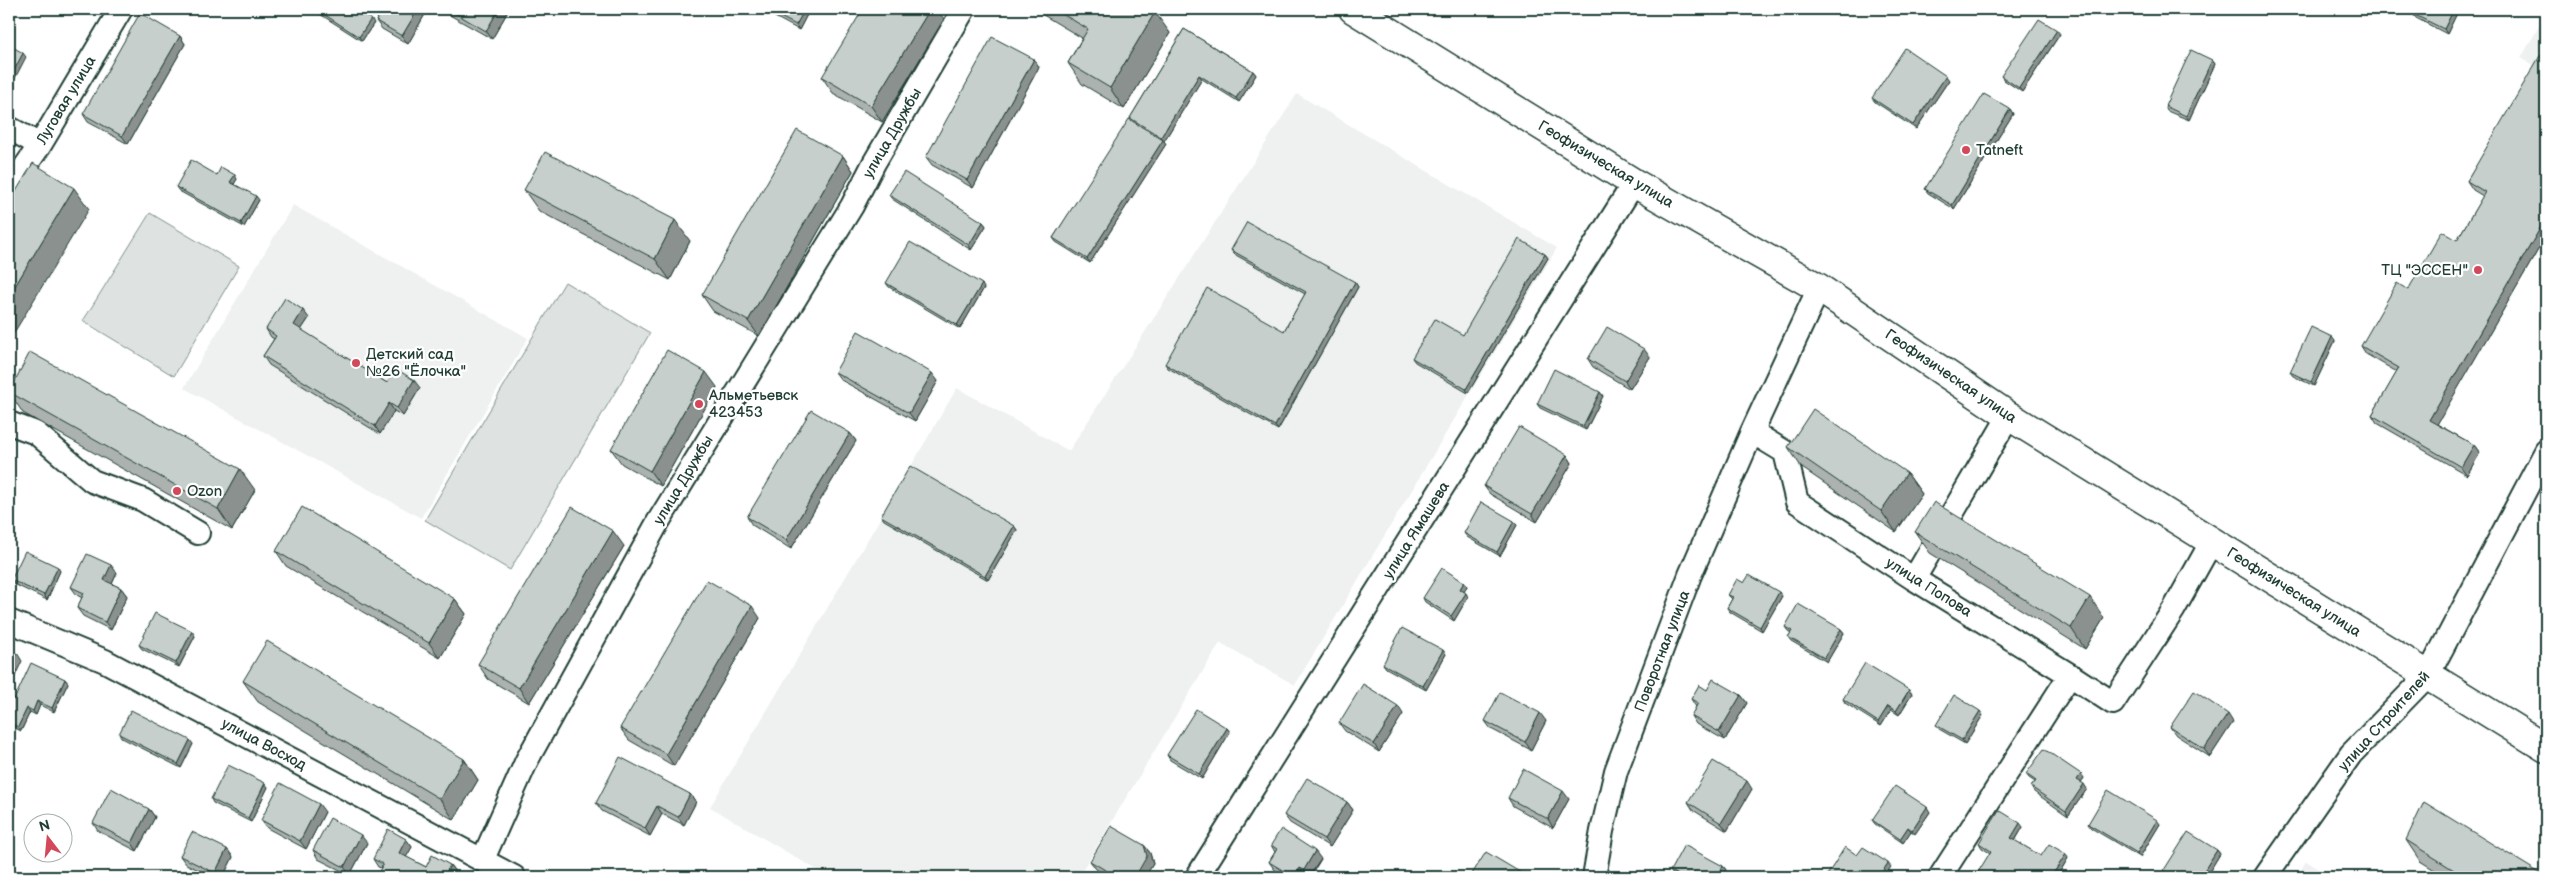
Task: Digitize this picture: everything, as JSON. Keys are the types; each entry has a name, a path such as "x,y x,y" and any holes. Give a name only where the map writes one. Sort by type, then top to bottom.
{"main road":[{"name":"Геофизическая улица","path":"1353,9 1634,183 1819,288 2010,416 2546,748"}],"street":[{"name":"Луговая улица","path":"9,190 40,145 121,9"},
{"name":"улица Дружбы","path":"483,859 527,760 658,522 852,206 874,163 964,9"},
{"path":"9,128 40,145"},
{"name":"улица Ямашева","path":"1197,877 1634,183"},
{"path":"1752,432 1819,288"},
{"path":"1914,579 2010,416"},
{"path":"9,423 36,433 92,481 143,500 198,533"},
{"name":"улица Попова","path":"1752,432 1786,452 1797,502 1914,579 2113,703 2174,609 2212,541"},
{"name":"Поворотная улица","path":"1594,877 1602,831 1616,771 1690,575 1752,432"},
{"name":"улица Строителей","path":"2265,877 2351,754 2428,675 2546,451"},
{"name":"улица Восход","path":"9,621 114,666 514,877"},
{"path":"1940,877 2070,675"}],"shaded area":[{"path":"2546,14 2546,73 2521,58"},
{"path":"1297,94 1557,248 1295,685 1220,643 1078,877 829,877 710,807 957,388 1069,451"},
{"name":"Детский сад №26 \"Ёлочка\"","path":"293,205 528,338 421,518 184,388"},
{"path":"150,213 239,266 174,376 83,321"},
{"path":"565,282 650,333 510,570 425,520"},
{"path":"2306,861 2332,877 2297,877"}],"building":[{"path":"316,9 355,9 371,19 359,37"},
{"path":"383,9 418,9 402,36 376,21"},
{"path":"448,9 499,9 486,31"},
{"path":"765,9 805,9 796,25"},
{"path":"863,9 930,9 871,106 822,77"},
{"path":"1054,9 1149,9 1155,12 1110,88 1068,63 1088,29"},
{"path":"2415,9 2454,9 2444,29 2413,14"},
{"path":"140,13 180,36 122,136 83,114"},
{"path":"2039,19 2057,30 2019,88 2001,76"},
{"path":"1184,29 1253,71 1236,98 1199,75 1161,137 1130,118"},
{"path":"992,37 1034,59 967,180 926,157"},
{"path":"9,45 23,53 9,80"},
{"path":"1905,48 1946,76 1913,125 1872,98"},
{"path":"2191,50 2212,60 2186,116 2165,106"},
{"name":"ТЦ \"ЭССЕН\"","path":"2541,54 2546,57 2546,227 2542,225 2429,420 2474,445 2461,467 2372,415 2399,368 2361,346 2397,283 2408,290 2442,231 2457,240 2485,192 2467,181"},
{"path":"1984,94 2010,109 1952,205 1925,189"},
{"path":"1129,119 1163,140 1087,259 1053,238"},
{"path":"797,130 843,156 748,321 702,295"},
{"path":"545,152 675,220 655,259 524,190"},
{"path":"191,160 217,175 221,167 235,175 230,182 256,196 241,223 176,187"},
{"path":"33,163 74,188 9,296 9,203"},
{"path":"904,172 983,222 969,245 889,195"},
{"path":"1247,222 1355,282 1275,426 1165,364 1207,288 1284,331 1306,292 1231,250"},
{"path":"1519,239 1545,254 1466,389 1412,358 1435,319 1463,335"},
{"path":"910,242 982,284 957,325 886,283"},
{"path":"285,298 303,310 294,325 387,383 396,369 414,380 397,408 389,403 375,426 263,356 276,336 266,329"},
{"path":"1607,327 1644,349 1625,381 1588,359"},
{"path":"2311,327 2332,337 2311,382 2290,372"},
{"path":"858,331 932,373 909,413 835,372"},
{"path":"667,350 706,372 650,471 611,449"},
{"path":"30,352 240,469 218,509 9,392"},
{"path":"1554,369 1600,392 1583,426 1537,404"},
{"path":"1813,409 1907,473 1881,511 1788,447"},
{"path":"811,410 850,433 786,540 747,517"},
{"path":"1519,427 1567,455 1532,514 1484,486"},
{"path":"910,466 1014,526 985,576 881,516"},
{"path":"1481,502 1514,521 1497,552 1464,533"},
{"path":"1934,502 2090,597 2071,628 1915,532"},
{"path":"302,507 455,599 429,643 276,551"},
{"path":"572,507 613,531 519,688 478,664"},
{"path":"25,551 58,567 44,595 11,580"},
{"path":"87,554 111,565 104,580 121,588 105,622 77,608 84,593 71,587"},
{"path":"1442,568 1464,582 1460,589 1466,593 1451,616 1423,598"},
{"path":"1749,575 1779,592 1760,627 1727,608 1733,597 1728,595 1737,579 1744,583"},
{"path":"707,580 752,606 666,754 620,728"},
{"path":"1798,604 1841,629 1824,658 1788,637 1792,631 1785,627"},
{"path":"155,613 192,631 176,663 139,645"},
{"path":"1402,628 1443,650 1423,686 1383,664"},
{"path":"267,641 464,759 440,799 243,681"},
{"path":"9,649 17,653 9,669"},
{"path":"31,663 65,679 52,708 37,701 33,711 27,708 18,727 9,722 9,697 14,700"},
{"path":"1865,663 1909,690 1896,711 1888,706 1878,722 1843,699"},
{"path":"1713,679 1741,695 1719,732 1691,716 1698,703 1691,699 1699,685 1707,690"},
{"path":"1363,684 1398,706 1374,744 1339,723"},
{"path":"2194,691 2228,714 2204,749 2170,727"},
{"path":"1500,692 1540,713 1525,742 1485,721"},
{"path":"1954,695 1980,711 1962,740 1936,725"},
{"path":"1196,709 1227,728 1199,774 1167,755"},
{"path":"131,710 190,740 178,764 119,734"},
{"path":"2044,749 2081,774 2077,780 2084,784 2066,811 2031,787 2036,781 2026,774"},
{"path":"620,757 690,794 678,817 657,806 645,828 596,803"},
{"path":"1713,761 1747,781 1721,823 1688,802"},
{"path":"228,765 265,783 248,818 211,799"},
{"path":"1523,769 1563,791 1548,819 1508,798"},
{"path":"1307,778 1347,802 1324,839 1284,815"},
{"path":"280,783 319,804 300,841 261,820"},
{"path":"1895,786 1927,807 1912,830 1908,827 1900,839 1872,820"},
{"path":"111,788 149,809 132,843 93,823"},
{"path":"2108,790 2157,820 2137,853 2088,824"},
{"path":"2424,802 2546,877 2465,877 2406,840"},
{"path":"1999,810 2020,823 2011,838 2041,856 2049,844 2066,854 2051,877 2044,877 2036,872 2033,877 1975,877 1991,851 1979,843"},
{"path":"330,818 361,835 344,867 313,850"},
{"path":"1111,826 1144,845 1147,856 1135,877 1117,877 1090,861"},
{"path":"388,829 406,839 399,853 426,867 432,855 450,865 444,877 376,877 383,864 373,859"},
{"path":"1281,829 1315,851 1304,870 1300,868 1294,877 1269,862 1277,849 1271,845"},
{"path":"192,832 227,849 215,873 180,856"},
{"path":"2188,832 2217,850 2200,877 2175,877 2164,870"},
{"path":"1684,845 1723,866 1717,877 1682,877 1670,871"},
{"path":"1845,847 1857,855 1863,847 1888,863 1879,877 1826,877"},
{"path":"1486,852 1523,874 1521,877 1470,877"}],"place":[{"name":"Tatneft","path":"1966,150"},
{"name":"ТЦ \"ЭССЕН\"","path":"2478,270"},
{"name":"Детский сад №26 \"Ёлочка\"","path":"356,363"},
{"name":"Альметьевск 423453","path":"699,404"},
{"name":"Ozon","path":"177,491"}]}
